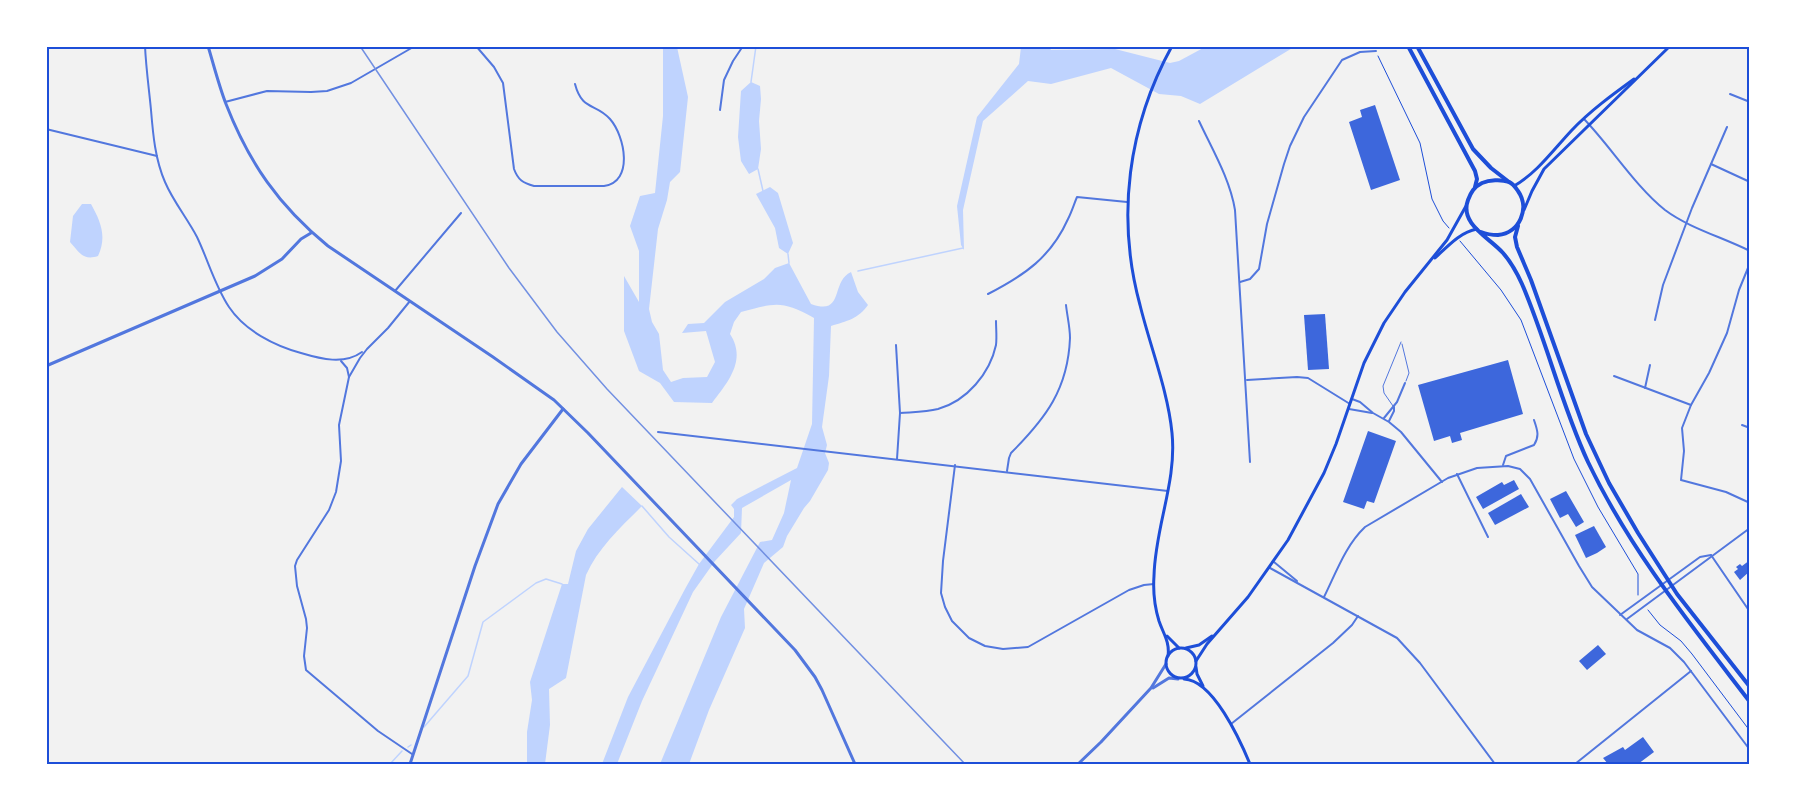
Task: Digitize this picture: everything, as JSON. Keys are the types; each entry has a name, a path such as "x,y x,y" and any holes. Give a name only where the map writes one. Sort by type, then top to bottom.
{"highway":[{"path":"1408,46 1475,171 1477,179 1475,187 1466,205 1468,218 1503,253 1516,272 1569,416 1589,463 1616,513 1665,591 1749,702"},
{"path":"1417,46 1473,149 1491,168 1514,186 1521,196 1524,210 1515,237 1517,247 1532,280 1586,434 1623,508 1668,579 1749,687"},
{"path":"1475,187 1487,182 1509,182"},
{"path":"1479,231 1499,235 1511,231 1518,225"}],"main road":[{"path":"1172,46 1149,94 1133,151 1127,202 1128,241 1133,278 1171,421 1173,458 1157,549 1154,584 1159,620 1168,646 1166,664 1170,674 1178,679 1190,680 1204,688"},
{"path":"1524,210 1544,169 1670,46"},
{"path":"1514,186 1603,101 1643,73"},
{"path":"1184,679 1192,675 1201,653 1270,568 1300,520 1324,473 1364,363 1384,323 1398,301 1448,240 1466,205"},
{"path":"1427,265 1461,235 1479,231"},
{"path":"1164,633 1176,646 1192,653 1197,674 1204,688 1230,725 1250,765"},
{"path":"1168,656 1175,649 1198,645 1216,633"}],"street":[{"path":"145,46 157,156 165,183 196,235 230,309 259,335 293,351 318,358 338,360 354,357 367,349"},
{"path":"208,46 225,102 239,134 263,178 278,197 311,232 328,246 554,400 588,433 795,650 814,677 855,765"},
{"path":"225,102 267,91 311,93 327,91 351,83 415,46"},
{"path":"476,46 494,67 503,83 514,169 520,181 526,184 604,186 611,185 619,179 624,155 615,128 605,114 582,100 577,94 575,84"},
{"path":"720,110 724,80 744,46"},
{"path":"1240,282 1250,279 1259,269 1267,224 1284,164 1304,117 1342,60 1360,52 1376,51"},
{"path":"1730,94 1749,102"},
{"path":"1584,119 1668,212 1749,250"},
{"path":"1199,121 1233,196 1250,462"},
{"path":"1655,320 1663,285 1727,127"},
{"path":"46,129 157,156"},
{"path":"1711,164 1749,182"},
{"path":"988,294 1014,281 1039,262 1057,239 1077,197 1127,202"},
{"path":"395,291 460,213"},
{"path":"46,366 255,276 282,259 311,232"},
{"path":"1749,263 1723,342 1691,405 1681,431 1684,451 1681,480 1726,492 1749,503"},
{"path":"410,301 367,349 349,377 339,426 341,461 336,492 329,510 303,549 295,566 297,586 306,619 304,656 306,670 378,731 412,754"},
{"path":"1007,471 1011,453 1043,419 1061,385 1070,337 1066,305"},
{"path":"900,413 937,409 963,397 989,366 996,342 996,321"},
{"path":"896,345 900,413 897,459"},
{"path":"338,360 345,366 349,377"},
{"path":"1645,388 1650,365"},
{"path":"1614,376 1691,405"},
{"path":"1245,380 1308,378 1351,401 1360,402 1389,422 1411,442 1442,482"},
{"path":"1389,422 1405,383"},
{"path":"1383,418 1394,407"},
{"path":"410,765 475,566 498,504 521,465 563,409"},
{"path":"1349,409 1373,413"},
{"path":"1503,465 1506,456 1534,445 1538,434 1534,420"},
{"path":"1742,425 1749,428"},
{"path":"658,432 1169,491"},
{"path":"955,465 941,593 952,621 969,639 985,646 1003,649 1028,647 1129,590 1154,584"},
{"path":"1324,597 1346,552 1360,532 1372,523 1457,474 1477,468 1503,465 1514,467 1526,474 1586,579 1637,630 1670,648 1691,671 1749,750"},
{"path":"1457,474 1488,537"},
{"path":"1626,620 1749,528"},
{"path":"1620,615 1700,557 1711,555"},
{"path":"1711,555 1749,612"},
{"path":"1274,561 1299,583"},
{"path":"1270,568 1389,632 1403,644 1420,663 1495,765"},
{"path":"1230,725 1333,643 1358,616"},
{"path":"1078,765 1151,688 1166,664"},
{"path":"1575,765 1691,671"},
{"path":"1151,688 1169,678 1178,679"}],"lane":[{"path":"1394,407 1384,393 1383,386 1401,342 1409,373 1405,383"}],"path":[{"path":"1376,51 1420,143 1432,199 1450,230"},
{"path":"1460,240 1501,290 1521,320 1574,459 1603,516 1638,574 1638,597"},
{"path":"1647,609 1660,625 1681,641 1692,654 1749,731"}],"water":[{"path":"663,47 677,47 688,97 680,172 670,182 658,229 649,309 652,322 659,334 663,370 671,382 683,378 707,377 715,362 706,331 682,333 688,324 704,323 725,302 764,279 775,268 789,263 811,304 822,306 833,302 841,283 851,272 858,292 868,305 856,316 831,326 829,376 822,427 827,445 825,453 829,463 828,470 787,536 783,547 764,563 744,609 745,628 709,710 689,764 660,764 721,617 760,542 772,540 784,513 791,480 742,508 741,533 715,561 693,592 642,701 617,764 602,764 628,697 685,589 699,564 734,517 734,509 731,505 737,499 797,468 812,424 814,318 794,308 771,305 741,312 730,334 737,353 736,362 729,379 712,403 674,402 660,383 639,371 624,331 624,276 639,302 639,251 630,226 640,196 655,193 663,116"},
{"path":"1021,47 1049,47 1051,50 1115,49 1170,63 1179,61 1205,47 1294,47 1200,104 1181,96 1159,94 1111,68 1051,84 1028,81 983,121 963,210 964,250 961,245 957,206 977,117 1019,64"},
{"path":"751,82 760,86 761,149 758,169 749,174 741,161 738,137 741,91"},
{"path":"770,187 778,193 793,243 788,254 779,248 775,228 756,194"},
{"path":"82,204 91,204 100,223 102,242 98,256 85,256 70,242 73,216"},
{"path":"622,487 642,506 603,547 586,575 566,678 549,689 550,725 545,764 527,764 527,732 532,700 530,682 562,584 568,584 576,551 588,529"}],"building":[{"path":"1375,105 1400,180 1371,190 1349,122 1362,117 1360,110"},
{"path":"1325,314 1329,369 1308,370 1304,315"},
{"path":"1508,360 1523,414 1460,433 1462,440 1452,443 1450,436 1434,441 1418,385"},
{"path":"1368,431 1396,441 1374,503 1367,501 1364,509 1343,502"},
{"path":"1514,480 1519,489 1483,509 1476,497 1502,482 1504,485"},
{"path":"1566,491 1584,522 1576,527 1568,514 1560,518 1550,499"},
{"path":"1521,494 1529,507 1495,525 1488,513"},
{"path":"1594,526 1606,547 1586,558 1575,535"},
{"path":"1750,560 1750,571 1740,580 1734,572 1738,569 1736,567"},
{"path":"1598,645 1606,654 1587,670 1579,661"},
{"path":"1643,737 1654,752 1638,764 1608,764 1603,758 1623,747 1625,750"}],"waterway":[{"path":"751,82 756,46"},
{"path":"758,169 763,191"},
{"path":"858,271 963,248"},
{"path":"788,254 789,263"},
{"path":"642,506 669,537 699,564"},
{"path":"424,727 468,676 483,622 536,583 546,579 562,584"},
{"path":"390,764 402,751"}],"railway":[{"path":"360,46 509,268 557,332 607,389 965,764"}]}
